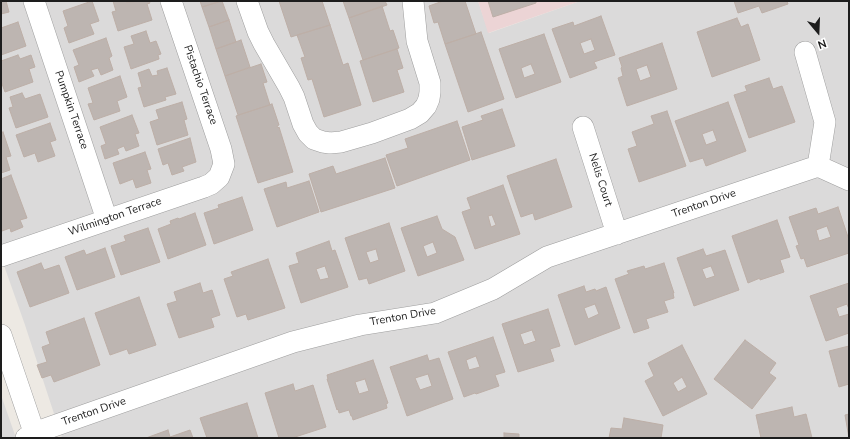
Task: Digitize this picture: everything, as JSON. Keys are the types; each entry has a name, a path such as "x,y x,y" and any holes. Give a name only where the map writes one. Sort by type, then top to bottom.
{"street":[{"name":"Pumpkin Terrace","path":"34,1 108,220"},
{"name":"Pistachio Terrace","path":"171,1 221,149 224,164 222,171"},
{"path":"247,1 258,32 294,97 303,124 308,133 314,139 330,143 341,142 372,133 410,119 420,113 426,106 429,99 430,83 417,41 413,1"},
{"path":"805,52 825,122 818,166 849,180"},
{"name":"Nelis Court","path":"583,127 617,234"},
{"name":"Trenton Drive","path":"32,436 292,342 360,325 435,313 493,289 547,258 818,166"},
{"name":"Wilmington Terrace","path":"1,256 204,187 211,184 219,177 222,171"},
{"path":"1,335 32,436"}],"shaded area":[{"path":"1,1 478,1 489,33 580,1 849,1 849,438 62,438 1,257"},
{"path":"478,1 580,1 488,33"},
{"path":"1,395 16,438 1,438"}],"building":[{"path":"1,1 6,1 9,12 1,14"},
{"path":"92,1 99,21 90,24 94,34 69,43 64,28 68,26 63,11"},
{"path":"113,1 149,1 150,3 147,4 152,20 118,31 112,12 116,11"},
{"path":"200,1 221,1 202,7"},
{"path":"222,1 229,20 209,27 202,7"},
{"path":"279,1 322,1 330,25 291,37"},
{"path":"343,1 385,1 387,5 349,18"},
{"path":"443,1 465,1 476,34 445,44 438,22 434,23 429,6"},
{"path":"488,1 536,1 536,3 493,17"},
{"path":"734,1 787,1 788,4 762,13 759,6 738,13"},
{"path":"382,6 390,31 393,30 399,48 363,60 349,18"},
{"path":"601,16 615,55 594,62 597,68 570,78 552,29 573,22 574,26","holes":["591,39 595,50 584,54 580,43"]},
{"path":"737,18 741,27 748,24 760,60 712,77 697,32"},
{"path":"229,20 236,42 216,49 209,27"},
{"path":"18,22 26,46 1,55 1,28"},
{"path":"330,25 343,65 348,63 361,105 324,117 312,79 308,80 301,58 305,57 297,35"},
{"path":"146,31 150,43 156,41 161,54 158,55 159,59 131,69 124,47 134,44 131,36"},
{"path":"481,32 504,99 468,112 445,44"},
{"path":"544,34 561,82 516,98 499,49","holes":["531,64 535,74 524,78 521,68"]},
{"path":"106,38 112,56 109,58 113,70 101,75 98,68 91,70 94,76 79,82 74,67 79,65 73,50"},
{"path":"241,40 250,67 225,76 216,49"},
{"path":"662,43 677,89 627,106 618,78 623,76 619,58","holes":["647,65 651,77 640,81 636,69"]},
{"path":"397,49 403,68 397,70 404,92 373,102 360,61"},
{"path":"18,55 20,59 31,55 35,67 29,69 33,82 5,92 1,81 1,61"},
{"path":"261,64 267,82 263,83 270,105 238,115 225,76"},
{"path":"167,68 176,94 165,97 166,100 144,107 138,88 142,87 138,73 149,69 152,76 158,75 157,71"},
{"path":"120,76 127,97 117,101 120,111 94,120 88,104 93,103 88,88"},
{"path":"769,78 773,89 782,86 795,122 749,138 734,95 747,91 745,86"},
{"path":"22,93 25,99 40,94 48,117 16,128 9,108 13,107 10,97"},
{"path":"182,102 187,119 184,120 188,135 157,145 150,122 159,119 156,110"},
{"path":"728,102 746,151 706,166 703,158 690,162 675,121","holes":["713,130 717,141 706,145 702,134"]},
{"path":"272,104 279,125 277,126 278,128 279,127 293,172 258,183 236,116"},
{"path":"502,109 515,146 472,160 462,127 483,120 481,116"},
{"path":"667,111 686,166 639,182 628,149 637,146 632,132 654,124 651,116"},
{"path":"132,115 139,133 135,134 139,146 126,151 124,146 117,149 119,154 105,159 101,146 106,144 100,127"},
{"path":"457,121 470,160 397,186 386,155 408,148 405,139"},
{"path":"50,123 56,140 50,142 55,156 38,162 35,153 24,157 16,135"},
{"path":"3,132 11,156 6,157 10,170 1,173 1,133"},
{"path":"190,138 196,162 182,167 184,171 172,175 168,163 163,165 158,149"},
{"path":"145,152 151,169 147,170 151,183 136,188 133,179 120,184 113,163"},
{"path":"385,158 395,188 321,212 309,174 333,166 336,174"},
{"path":"556,159 572,207 535,220 533,213 521,217 507,176"},
{"path":"11,175 27,218 20,220 23,227 11,232 10,228 2,231 1,229 1,179"},
{"path":"309,181 319,212 277,227 264,189 286,182 287,188"},
{"path":"503,185 520,234 475,249 462,212 471,209 467,198","holes":["492,215 496,225 491,227 488,216"]},
{"path":"242,197 253,230 214,244 204,213 219,208 218,205"},
{"path":"838,207 849,240 849,253 807,267 804,258 801,259 796,246 799,245 789,217 816,208 818,214","holes":["827,226 831,237 819,241 816,230"]},
{"path":"195,213 206,245 168,259 158,229 171,224 170,221"},
{"path":"437,216 442,229 455,237 464,260 418,276 401,228","holes":["433,242 437,253 427,257 423,246"]},
{"path":"777,220 790,257 780,260 784,272 760,280 760,278 748,283 732,236"},
{"path":"389,223 405,271 369,284 367,278 359,280 345,238","holes":["376,249 379,260 370,263 366,252"]},
{"path":"148,228 160,262 121,275 111,246 126,241 124,236"},
{"path":"329,241 332,251 335,250 348,287 301,303 289,266 299,263 296,253","holes":["325,266 329,278 320,280 316,269"]},
{"path":"105,248 115,277 77,290 65,257 84,250 86,255"},
{"path":"703,249 706,256 725,250 739,290 694,306 677,258","holes":["711,266 715,276 706,279 702,269"]},
{"path":"268,259 285,308 248,320 246,314 237,317 224,279 233,276 231,272"},
{"path":"41,263 44,270 59,265 69,293 30,307 17,272"},
{"path":"664,263 674,293 674,298 664,301 668,312 646,319 649,328 634,333 615,279 629,274 627,271 644,266 645,269"},
{"path":"200,283 203,293 212,290 220,315 211,318 214,327 179,338 167,304 177,301 174,292"},
{"path":"849,283 849,309 847,304 836,308 839,317 849,314 849,333 826,341 810,296"},
{"path":"584,286 586,292 595,289 596,291 606,287 620,328 575,345 558,295","holes":["595,304 599,314 588,319 584,308"]},
{"path":"139,297 156,345 129,354 127,349 110,355 95,313"},
{"path":"548,309 560,346 550,349 554,361 518,372 502,324","holes":["532,330 536,341 524,345 520,334"]},
{"path":"84,318 100,365 54,382 51,375 42,378 37,365 47,362 42,347 50,344 46,332"},
{"path":"493,337 505,372 495,375 499,386 464,397 448,352","holes":["476,356 480,367 469,370 466,360"]},
{"path":"745,340 776,363 769,373 776,378 752,409 714,379"},
{"path":"682,345 707,394 663,416 645,381 654,376 648,363","holes":["682,377 687,387 678,392 673,383"]},
{"path":"849,346 849,384 839,387 829,351"},
{"path":"427,355 429,361 439,358 453,399 407,416 390,367","holes":["428,374 432,386 420,390 415,378"]},
{"path":"373,360 388,403 386,404 387,408 353,420 349,410 339,413 327,379 327,375","holes":["365,379 369,391 359,394 355,382"]},
{"path":"293,384 295,391 313,385 326,427 292,438 279,438 265,393"},
{"path":"247,403 258,438 207,438 200,418"},
{"path":"792,407 794,417 806,414 812,438 761,438 756,415"},
{"path":"849,414 849,438 845,415"},
{"path":"624,418 663,425 661,438 609,438 611,428 622,429"},
{"path":"168,430 170,437 190,430 193,438 146,438"},
{"path":"504,433 519,434 519,438 504,438"}]}
